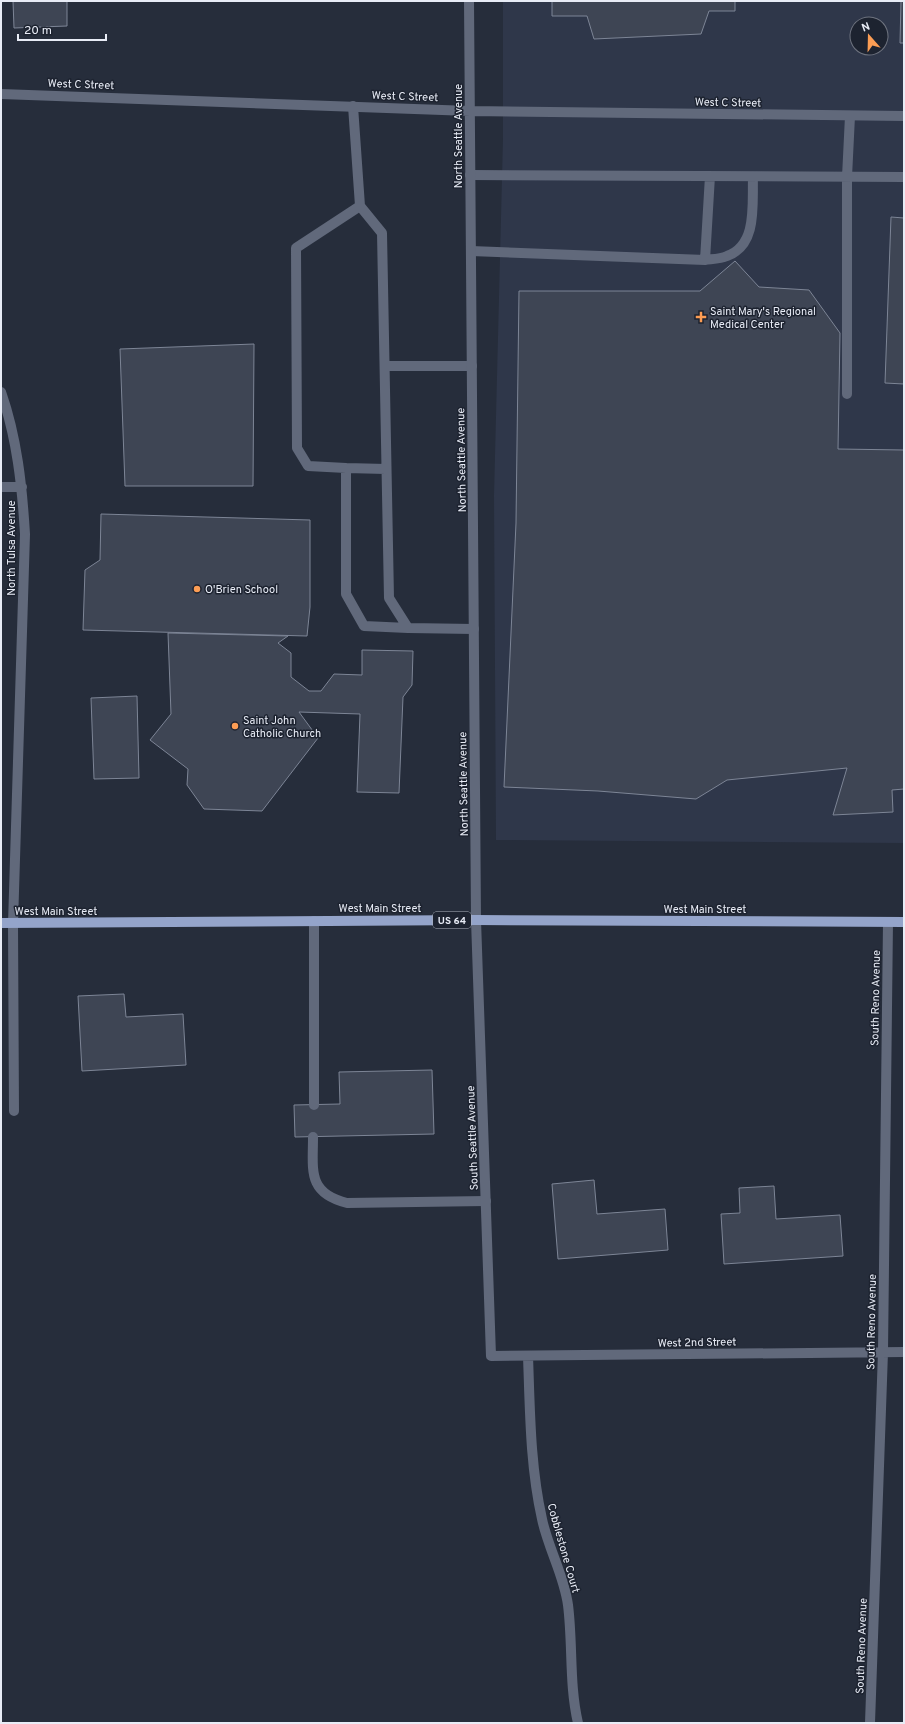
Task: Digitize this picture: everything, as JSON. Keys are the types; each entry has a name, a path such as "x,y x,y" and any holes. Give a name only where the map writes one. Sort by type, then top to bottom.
{"main road":[{"name":"West Main Street","path":"1,924 476,920 904,922"}],"street":[{"name":"North Seattle Avenue","path":"469,1 476,920"},
{"name":"West C Street","path":"1,94 470,111 904,116"},
{"path":"353,106 360,206 382,232 389,598 408,628"},
{"path":"847,394 847,177 850,116"},
{"path":"470,175 904,177"},
{"path":"705,260 710,176"},
{"path":"471,251 705,260 727,256 742,248 750,234 753,177"},
{"path":"360,206 296,248 297,448 308,466 386,469"},
{"path":"385,366 472,366"},
{"name":"North Tulsa Avenue","path":"1,392 10,419 22,487 25,534 13,924 14,1111"},
{"path":"346,468 346,594 364,626 474,629"},
{"path":"1,487 22,487"},
{"name":"South Seattle Avenue","path":"476,920 491,1356"},
{"path":"314,921 314,1104"},
{"name":"South Reno Avenue","path":"870,1723 883,1352 888,922"},
{"path":"313,1137 313,1172 316,1183 323,1193 333,1199 347,1203 486,1200"},
{"name":"West 2nd Street","path":"491,1356 904,1352"},
{"name":"Cobblestone Court","path":"528,1356 534,1477 542,1520 561,1574 568,1605 574,1704 578,1723"}],"shaded area":[{"name":"Saint Mary's Regional Medical Center","path":"503,1 904,1 904,843 496,840 494,496 503,138"}],"building":[{"path":"13,1 67,1 67,26 14,28"},
{"path":"552,1 735,1 735,11 709,11 701,34 594,39 587,16 552,16"},
{"path":"901,1 904,1 904,43 900,43"},
{"path":"891,217 904,218 904,384 885,383"},
{"path":"735,261 759,287 809,290 840,333 838,449 904,450 904,789 892,790 893,812 833,815 847,768 727,780 696,799 598,791 504,787 516,523 519,291 700,291"},
{"path":"254,344 253,486 125,486 120,349"},
{"name":"O'Brien School","path":"101,514 310,520 310,607 307,636 83,630 85,570 100,560"},
{"name":"Saint John Catholic Church","path":"168,633 288,636 278,643 291,653 291,677 309,691 321,691 334,674 362,675 362,650 413,651 412,685 403,697 399,793 357,792 360,714 299,712 318,738 262,811 204,809 187,785 188,769 150,740 171,714"},
{"path":"137,696 139,778 94,779 91,698"},
{"path":"124,994 126,1017 183,1014 186,1065 82,1071 78,996"},
{"path":"432,1070 434,1134 295,1137 294,1105 340,1104 339,1072"},
{"path":"594,1180 597,1214 665,1209 668,1250 558,1259 552,1184"},
{"path":"774,1186 776,1219 840,1215 843,1256 724,1264 721,1214 740,1213 739,1188"}],"place":[{"name":"Saint Mary's Regional Medical Center","path":"701,317"},
{"name":"O'Brien School","path":"197,589"},
{"name":"Saint John Catholic Church","path":"235,726"}]}
